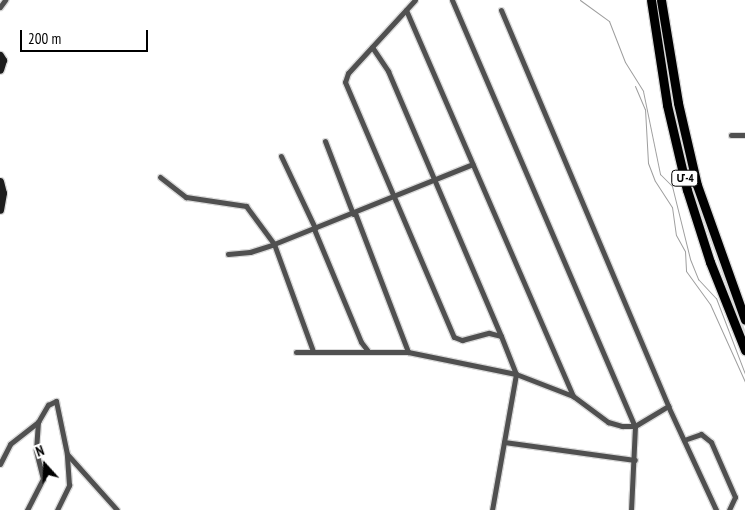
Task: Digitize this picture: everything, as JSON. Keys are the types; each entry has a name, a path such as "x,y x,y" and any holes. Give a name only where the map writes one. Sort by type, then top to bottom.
{"highway":[{"name":"Մ-4","path":"651,0 667,105 688,190 710,262 745,350"},
{"name":"Մ-4","path":"661,0 678,103 697,185 745,320"}],"street":[{"path":"0,7 5,0"},
{"path":"415,0 348,73 345,82 454,337 462,340 485,334 501,336"},
{"path":"452,0 635,426 632,510"},
{"path":"406,10 573,396"},
{"path":"502,10 668,406 716,510"},
{"path":"372,47 388,70 516,374 492,510"},
{"path":"0,55 3,60 0,70"},
{"path":"731,135 745,134"},
{"path":"325,141 408,352"},
{"path":"281,156 315,229 361,342 369,352"},
{"path":"228,254 250,252 315,229 473,164"},
{"path":"160,177 186,197 246,206 274,244 312,351"},
{"path":"0,181 3,193 0,210"},
{"path":"296,352 408,352 516,374 573,396 608,422 635,426 668,406"},
{"path":"1,461 10,444 38,422 48,405 56,401 67,454 69,485 57,510"},
{"path":"27,510 43,479 36,450 38,422"},
{"path":"684,440 701,434 711,442 735,497 729,510"},
{"path":"504,442 635,460"},
{"path":"67,454 117,510"}],"shaded area":[{"path":"654,0 658,0 670,82 695,188 745,330 745,339 689,180 666,77"}],"waterway":[{"path":"580,0 609,21 625,62 643,91 660,174 672,186 690,259 698,279 716,298 745,374"},
{"path":"635,86 645,109 648,163 655,181 672,207 676,235 685,251 686,271 710,304 745,382"}]}
